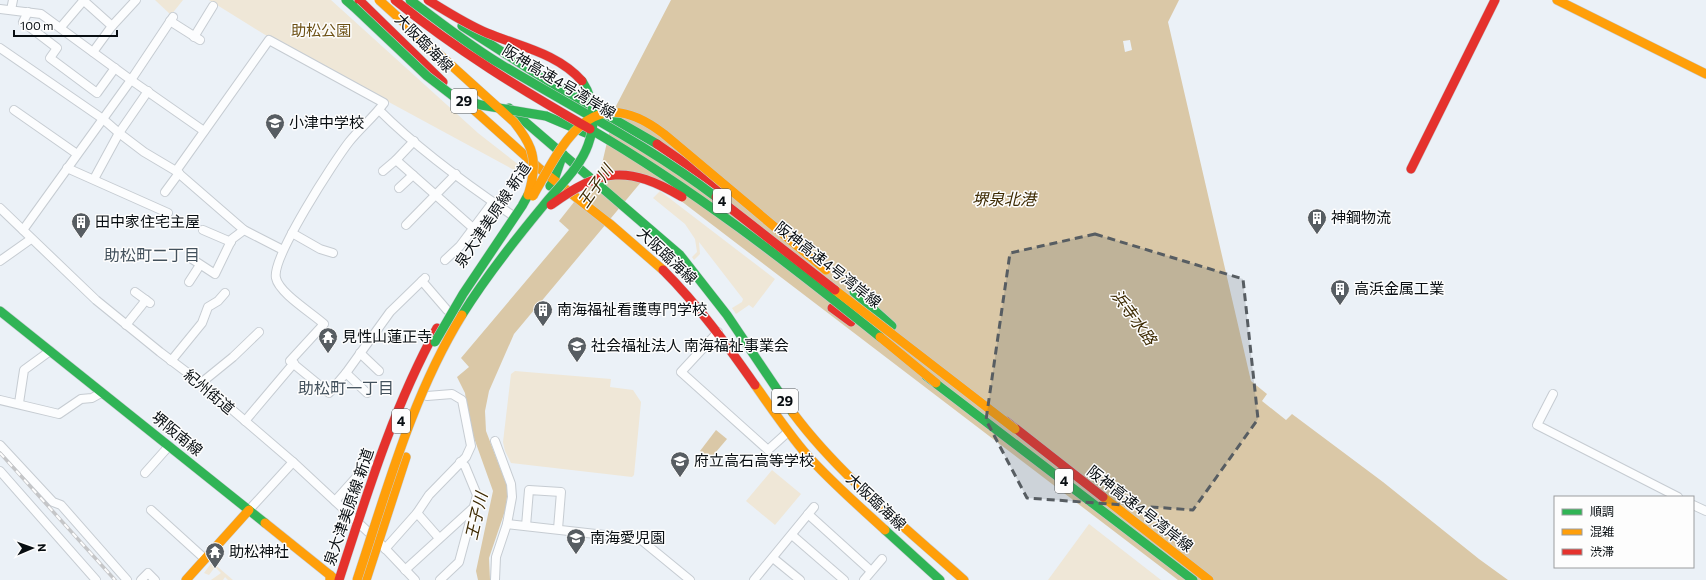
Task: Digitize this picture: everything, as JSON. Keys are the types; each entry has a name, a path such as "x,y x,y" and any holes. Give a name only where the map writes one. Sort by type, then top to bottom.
{"main road":[{"path":"346,0 357,4 430,79 449,94 459,99 483,106 520,110 546,116 585,133 676,182"},
{"path":"379,0 505,113 521,129 530,144 534,161 533,177 529,192 522,206 478,272"},
{"name":"大阪臨海線","path":"386,0 452,60 563,154 684,260 727,315 794,414 816,441 848,474 964,580"},
{"name":"阪神高速4号湾岸線","path":"395,0 432,30 465,53 556,109 645,161 720,213 837,302 936,383 1192,580"},
{"path":"403,15 411,0"},
{"name":"阪神高速4号湾岸線","path":"411,0 438,21 500,64 648,151 712,194 1209,580"},
{"path":"424,0 526,68 675,155 715,183 791,241"},
{"path":"428,0 468,24 560,62 577,75 588,92 593,106 593,129 587,149 582,158 510,245 486,278"},
{"path":"1411,169 1495,0"},
{"path":"1557,0 1706,74"},
{"name":"大阪臨海線","path":"357,4 540,169 610,224 688,294 718,332 788,432 807,455 837,486 940,580"},
{"path":"478,272 527,204 572,133 583,122 597,116 606,113 623,113 631,115 654,127 719,178 831,274"},
{"name":"泉大津美原線 新道","path":"333,579 358,523 399,406 422,352 491,241 512,215 540,169 563,154"},
{"name":"泉大津美原線 新道","path":"366,580 427,396 448,348 480,293 554,180 563,154"},
{"path":"486,278 541,214 572,190 590,180 605,175 619,174 640,176 659,183 690,202 832,308 936,383"},
{"name":"4","path":"347,580 396,435 416,381 439,335 478,272"},
{"name":"4","path":"357,580 424,386 446,341 486,278"},
{"path":"848,288 896,331 1015,429"},
{"name":"堺阪南線","path":"0,311 333,579"},
{"path":"186,580 249,510"}],"street":[{"path":"11,10 13,0"},
{"path":"61,27 84,0 112,26"},
{"path":"93,52 112,26 136,0"},
{"path":"23,230 131,80 171,19 197,38 207,22 213,6"},
{"path":"0,9 41,14 204,131"},
{"path":"28,12 24,22 57,48 50,58 97,92 116,68"},
{"path":"165,192 204,131 269,40 384,103 349,142 316,192 283,250 275,276 278,283 288,294 324,324 290,360 329,393 346,374 390,312 423,280 447,310"},
{"path":"0,48 103,119 144,152 178,172 244,230 283,250"},
{"path":"94,179 119,133 148,91"},
{"path":"14,110 77,154"},
{"path":"379,110 396,127 512,215"},
{"path":"383,171 414,141"},
{"path":"396,160 473,228"},
{"path":"67,168 168,213"},
{"path":"406,225 456,174"},
{"path":"399,188 413,175"},
{"path":"445,260 460,246 493,202"},
{"name":"紀州街道","path":"0,208 96,300 171,361 201,383 293,462 378,542 415,580"},
{"path":"203,230 231,242"},
{"path":"192,260 215,274 231,242 244,230"},
{"path":"292,233 320,249 333,253"},
{"path":"0,261 31,239"},
{"path":"189,282 200,265"},
{"path":"126,325 148,302 135,292"},
{"path":"171,361 202,323 208,307 218,301 225,294"},
{"path":"201,383 233,357 259,332"},
{"path":"718,332 681,372 768,450 788,432"},
{"path":"19,403 24,370 50,351"},
{"path":"360,353 379,371"},
{"path":"244,421 294,363"},
{"path":"346,374 367,393"},
{"path":"0,400 19,403 59,414 81,399 92,398 101,393"},
{"path":"385,549 417,513 429,495 466,457 471,446 462,400 452,394 427,396"},
{"path":"1553,394 1537,425 1676,496"},
{"path":"495,580 496,557 512,504 511,484 496,441"},
{"path":"0,445 53,502 61,505 127,580"},
{"path":"145,473 169,446"},
{"path":"249,510 293,462"},
{"path":"440,580 459,562 477,495 465,466 460,462"},
{"path":"335,502 369,463"},
{"path":"0,471 96,580"},
{"path":"526,526 530,490 561,492 558,529"},
{"path":"1694,505 1706,511"},
{"path":"754,580 814,507"},
{"path":"405,570 473,509"},
{"path":"151,510 205,559"},
{"path":"417,513 439,538"},
{"path":"808,514 871,571"},
{"path":"507,524 640,539 688,580"},
{"path":"792,535 844,580"},
{"path":"773,558 796,579"},
{"path":"864,580 882,559"},
{"path":"141,580 148,573 155,580"}],"highlighted area":[{"path":"1095,234 1243,279 1258,419 1193,510 1027,498 986,420 1010,253"}],"green space":[{"path":"155,0 183,0 171,15"},
{"name":"助松公園","path":"209,0 331,0 478,133 524,169 525,176 267,36"},
{"path":"660,191 775,279 753,308 749,305 736,314 732,308 742,302 743,299 699,242 700,254 694,260 692,257 697,252 695,239 685,224 653,198"},
{"path":"515,371 611,379 610,387 633,390 641,402 634,475 632,477 511,463 505,451 503,442 511,374"},
{"path":"772,470 801,494 775,525 746,501"},
{"path":"1089,524 1161,580 1048,580"},
{"path":"212,562 233,580 228,580 225,577 223,580 211,580 221,573 215,567 209,575 204,573"}],"water":[{"name":"堺泉北港","path":"671,0 1179,0 1168,22 1251,381 1267,394 1262,401 1286,420 1292,414 1383,482 1479,559 1508,580 1178,580 647,175 514,334 489,391 485,411 486,431 507,486 507,497 506,508 489,558 490,580 478,580 476,571 493,491 469,424 465,393 457,377 469,367 461,358 569,230 559,221 601,168 615,108"},
{"path":"716,430 727,439 710,459 700,451"}],"pier":[{"path":"1130,40 1132,50 1125,52 1123,41"}],"railway":[{"path":"0,453 115,580"}],"traffic: fast":[{"path":"346,0 354,7"},
{"path":"410,0 490,58 638,144 716,197"},
{"path":"354,7 427,76 453,96 481,105 546,116"},
{"path":"462,26 551,83 657,144"},
{"path":"462,315 501,259 532,219 580,162 591,137 593,120 590,96 582,81"},
{"path":"509,108 680,255 727,315 793,413"},
{"path":"546,116 586,133"},
{"path":"590,129 666,176 739,227 880,337"},
{"path":"550,186 554,180 563,154"},
{"path":"435,342 463,294 528,195"},
{"path":"854,292 892,326"},
{"path":"0,311 265,523"},
{"path":"926,376 1193,580"},
{"path":"885,530 940,580"}],"traffic: slow":[{"path":"379,0 514,122 528,142 532,156 533,171 528,195"},
{"path":"1557,0 1706,74"},
{"path":"464,101 540,169 610,224 663,270"},
{"path":"533,196 557,155 570,137 584,123 600,114 618,112 639,119 664,134 826,270"},
{"path":"835,290 1015,429"},
{"path":"357,580 390,478 415,411 444,346 462,315"},
{"path":"880,337 936,383"},
{"path":"755,385 807,455 835,484 885,530"},
{"path":"793,413 811,436 852,479 964,580"},
{"path":"366,580 406,457"},
{"path":"1103,497 1209,580"},
{"path":"186,580 249,510"},
{"path":"265,523 336,580"},
{"path":"330,575 330,580"}],"traffic: jam":[{"path":"359,0 443,82"},
{"path":"395,0 442,36 490,69 590,129"},
{"path":"428,0 457,18 479,29 550,57 572,71 582,81"},
{"path":"1411,169 1495,0"},
{"path":"657,144 722,189"},
{"path":"551,205 585,184 600,178 615,175 630,176 646,180 682,197"},
{"path":"716,197 835,290"},
{"path":"663,270 701,312 755,385"},
{"path":"832,308 851,322"},
{"path":"339,580 394,420 421,358 437,328"},
{"path":"1006,421 1103,497"}],"place":[{"name":"小津中学校","path":"275,140"},
{"name":"神鋼物流","path":"1317,235"},
{"name":"田中家住宅主屋","path":"81,239"},
{"name":"高浜金属工業","path":"1340,306"},
{"name":"南海福祉看護専門学校","path":"543,327"},
{"name":"見性山蓮正寺","path":"328,354"},
{"name":"社会福祉法人 南海福祉事業会","path":"577,363"},
{"name":"府立高石高等学校","path":"680,478"},
{"name":"南海愛児園","path":"576,555"},
{"name":"助松神社","path":"215,569"}],"district":[{"name":"助松町二丁目","path":"152,255"},
{"name":"助松町一丁目","path":"346,388"}],"water label":[{"name":"王子川","path":"595,186"},
{"name":"浜寺水路","path":"1134,317"},
{"name":"王子川","path":"476,516"}]}
